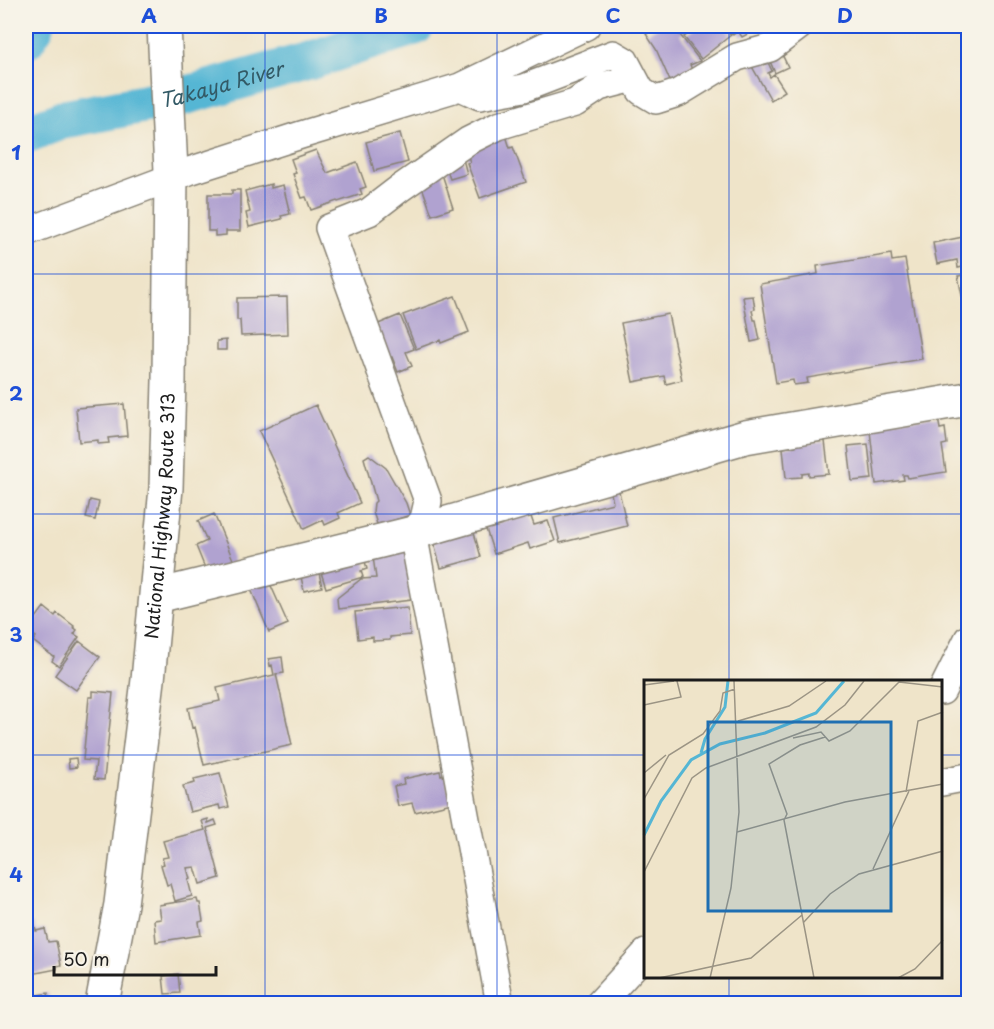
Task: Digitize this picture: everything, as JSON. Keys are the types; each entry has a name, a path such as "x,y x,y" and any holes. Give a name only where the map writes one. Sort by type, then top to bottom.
{"main road":[{"name":"National Highway Route 313","path":"102,1004 121,904 157,596 166,488 171,175 164,26"},
{"path":"157,596 413,533 745,437 969,399"}],"street":[{"path":"26,232 171,175 460,87 586,26"},
{"path":"460,87 480,96 524,88 613,54 625,61 641,91 656,100 678,93 737,57 770,48 799,26"},
{"path":"500,1004 413,533 424,519 428,501 329,228 369,212 468,141 498,126 575,103 599,87 634,78"},
{"path":"943,689 969,639"},
{"path":"943,782 969,777"},
{"path":"599,1004 644,955"}],"building":[{"path":"660,26 694,26 680,35 700,61 690,65 693,72 670,81 656,49 646,34"},
{"path":"699,26 724,26 731,35 701,59 684,37"},
{"path":"727,26 755,26 757,29 742,37 738,31 733,35"},
{"path":"779,48 788,67 775,73 767,54"},
{"path":"765,56 772,71 768,73 770,77 774,74 785,91 771,100 750,63"},
{"path":"504,129 526,182 480,198 467,163 470,162 466,151"},
{"path":"400,133 408,162 374,171 366,142"},
{"path":"316,150 327,173 357,162 366,187 360,189 362,194 311,210 306,197 302,198 293,174 296,173 291,159"},
{"path":"463,159 467,174 450,179 445,165"},
{"path":"441,171 453,208 432,215 421,184"},
{"path":"271,184 271,188 283,185 290,214 281,216 282,219 249,227 246,213 250,212 245,191"},
{"path":"232,190 240,190 240,231 226,231 226,235 215,236 215,231 208,231 208,194 232,194"},
{"path":"968,236 968,295 962,296 958,276 965,275 963,267 958,268 957,260 937,264 933,243"},
{"path":"891,254 892,261 905,259 922,359 807,378 808,383 794,385 793,380 776,383 760,284 818,274 817,266"},
{"path":"455,296 469,332 441,343 440,340 416,349 403,315"},
{"path":"753,296 755,309 752,310 760,340 751,342 743,297"},
{"path":"287,297 288,334 241,336 240,320 237,320 237,298"},
{"path":"668,314 682,380 666,384 664,376 633,382 621,323"},
{"path":"400,315 414,349 406,352 412,366 398,372 392,357 389,358 376,325"},
{"path":"226,340 226,350 217,350 217,341"},
{"path":"124,404 127,436 108,438 109,443 98,444 98,440 79,442 76,408"},
{"path":"316,405 360,503 338,513 340,518 325,525 323,520 304,529 259,431"},
{"path":"938,418 940,429 945,428 947,444 942,445 946,472 908,478 907,475 903,475 904,480 876,484 869,422"},
{"path":"825,441 829,474 809,476 809,473 802,474 802,477 786,478 783,448 795,446 795,444"},
{"path":"868,444 872,479 852,481 848,446"},
{"path":"369,455 386,468 406,503 410,515 377,524 373,512 376,501 364,458"},
{"path":"618,487 627,526 560,543 554,518 613,503 610,488"},
{"path":"90,500 99,502 95,520 86,518"},
{"path":"214,514 234,562 207,573 196,546 207,541 198,521"},
{"path":"530,514 534,525 548,521 555,541 530,549 528,543 494,554 485,526"},
{"path":"472,526 481,557 441,568 432,537"},
{"path":"410,544 419,599 338,609 337,598 361,579 376,578 372,550"},
{"path":"363,553 367,569 361,571 363,577 326,588 319,566"},
{"path":"318,568 322,587 304,591 300,572"},
{"path":"268,579 288,624 269,632 250,587"},
{"path":"44,607 55,616 57,613 74,626 77,630 74,634 79,637 59,666 52,661 54,657 33,641 36,637 27,630"},
{"path":"408,607 410,635 390,637 390,640 373,641 373,637 358,639 355,612"},
{"path":"79,641 100,657 76,690 55,675"},
{"path":"282,657 284,673 276,674 292,745 204,765 188,708 220,701 217,688 274,675 269,659"},
{"path":"93,691 113,693 104,780 94,779 96,761 83,760 89,697 93,697"},
{"path":"76,758 77,767 69,768 68,759"},
{"path":"440,771 441,775 445,774 452,803 415,812 412,803 398,806 394,786 404,784 403,779"},
{"path":"220,773 229,807 220,809 219,805 190,812 183,786 195,783 194,779"},
{"path":"208,819 208,823 215,820 217,825 207,828 220,878 200,884 195,867 187,868 192,896 175,901 161,865 164,864 162,858 168,857 163,841 205,830 202,821"},
{"path":"197,899 200,903 203,921 199,922 201,935 156,942 154,920 161,919 159,905"},
{"path":"34,923 36,931 45,929 48,942 56,941 61,965 57,966 57,969 26,975 26,925"},
{"path":"178,974 180,993 165,994 163,976"},
{"path":"48,993 50,1004 32,1004 31,996"}],"waterway":[{"path":"26,40 35,26"},
{"name":"Takaya River","path":"26,134 65,119 180,97 309,61 415,26"}]}
